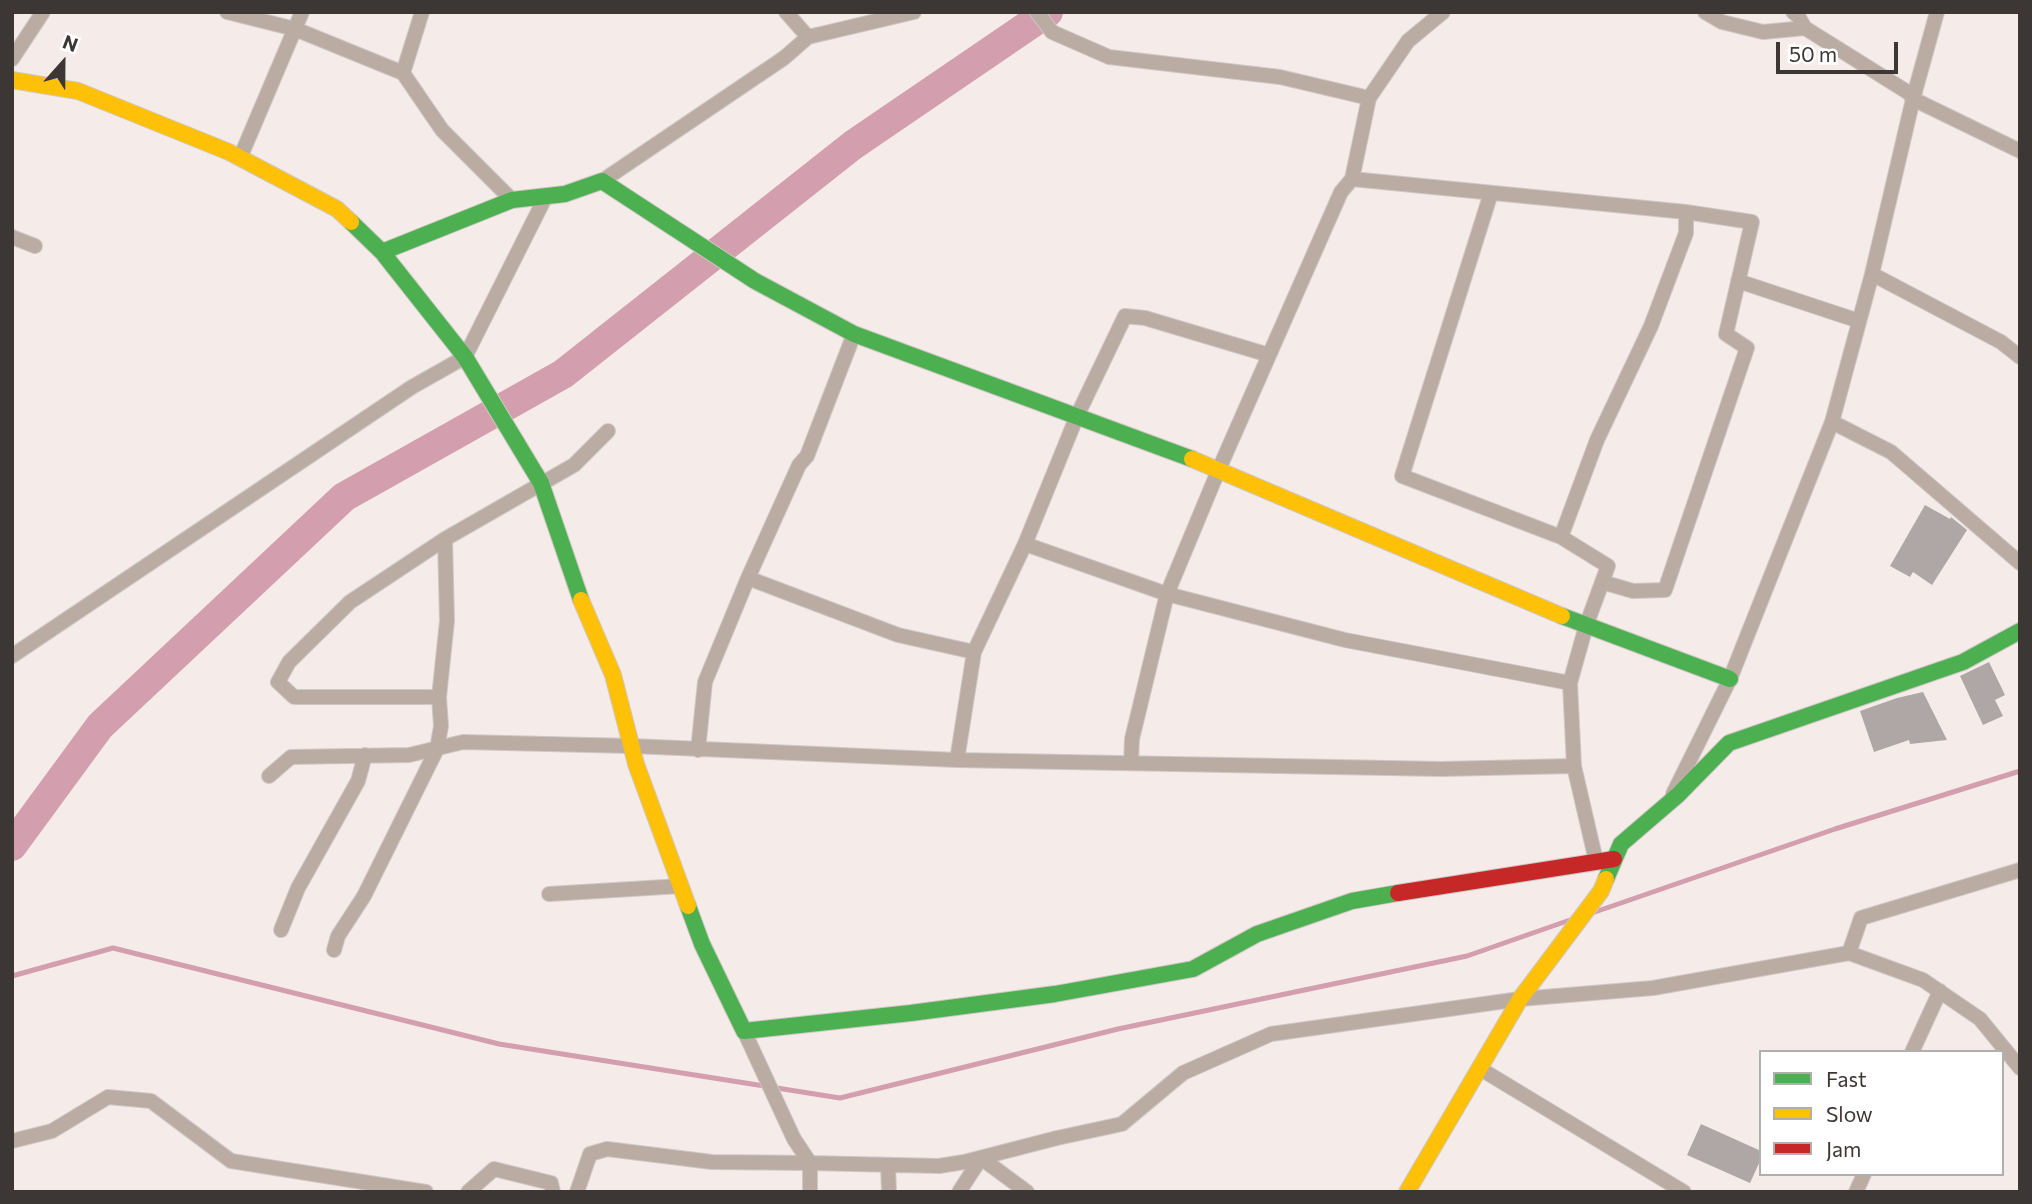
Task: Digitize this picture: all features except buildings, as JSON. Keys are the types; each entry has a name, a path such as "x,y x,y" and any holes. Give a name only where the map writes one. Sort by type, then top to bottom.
{"street":[{"path":"12,60 43,12"},
{"path":"227,12 295,30 403,73 442,130 512,200"},
{"path":"240,158 302,12"},
{"path":"403,73 422,12"},
{"path":"786,12 808,37"},
{"path":"382,253 512,200 565,194 602,181 784,58 808,37 914,12"},
{"path":"1037,12 1052,32 1109,57 1279,76 1369,98"},
{"path":"1131,763 1132,739 1167,594 1341,192 1352,179 1369,98 1408,41 1443,12"},
{"path":"1704,12 1722,22 1762,32 1805,28"},
{"path":"1793,12 1805,28 1909,93 1913,99 2020,151"},
{"path":"1668,804 1730,679 1832,422 1937,12"},
{"path":"12,80 78,91 240,158 337,209 382,253 466,357 541,482 583,606 613,675 636,764 702,944 794,1139 810,1163 810,1192"},
{"path":"1352,179 1686,212 1752,222 1726,334 1747,348 1665,590 1633,590 1602,582"},
{"path":"602,181 755,281 854,334 1219,470 1587,626 1730,679"},
{"path":"1491,193 1402,476 1561,537 1608,565 1570,684 1574,766 1596,862"},
{"path":"12,656 412,387 466,357 546,196"},
{"path":"1561,537 1597,440 1651,326 1686,233 1686,212"},
{"path":"12,237 35,246"},
{"path":"1872,274 2000,342 2020,357"},
{"path":"1738,281 1859,321"},
{"path":"957,760 974,652 1025,544 1077,416 1125,316 1145,318 1269,355"},
{"path":"698,750 705,682 799,465 807,456 854,334"},
{"path":"1832,422 1891,452 2020,563"},
{"path":"439,697 294,697 278,682 289,662 350,602 444,539 574,465 608,431"},
{"path":"334,950 338,936 364,897 438,750 441,726 439,697 447,621 444,539"},
{"path":"1025,544 1167,594 1345,640 1570,684"},
{"path":"748,578 898,635 974,652"},
{"path":"1407,1192 1520,999 1601,891 1620,844 1668,804 1729,743 1963,662 2020,631"},
{"path":"269,776 290,757 409,755 463,742 632,746 957,760 1441,769 1574,766"},
{"path":"281,930 298,888 358,781 365,755"},
{"path":"744,1031 1055,994 1193,969 1257,934 1352,901 1614,859"},
{"path":"1849,953 1861,918 2020,870"},
{"path":"549,894 681,886"},
{"path":"577,1192 590,1154 607,1149 712,1163 939,1166 1122,1124 1183,1073 1271,1034 1520,999 1653,988 1849,953 1923,979 1980,1019 2020,1068"},
{"path":"1913,1050 1940,991"},
{"path":"1479,1068 1677,1190"},
{"path":"12,1141 52,1131 108,1097 151,1101 230,1161 426,1192"},
{"path":"959,1192 981,1158"},
{"path":"981,1158 1027,1192"},
{"path":"888,1165 889,1192"},
{"path":"468,1192 494,1169 551,1183 553,1192"},
{"path":"1856,1192 1863,1176"}],"waterway":[{"path":"12,846 100,726 344,497 563,374 853,145 1048,12"},
{"path":"1592,913 1835,829 2020,771"},
{"path":"12,976 113,948 499,1044 840,1098 1118,1029 1467,956 1570,920"}],"traffic: fast":[{"path":"382,252 512,200 565,194 602,181 755,281 854,334 1192,459"},
{"path":"351,222 382,252 465,357 541,483 581,600"},
{"path":"1562,616 1730,679"},
{"path":"1606,879 1621,844 1678,795 1729,743 1963,662 2020,631"},
{"path":"688,906 702,944 744,1031 1055,994 1193,969 1257,934 1352,901 1398,893"}],"traffic: slow":[{"path":"12,80 78,91 229,152 337,209 351,222"},
{"path":"1192,459 1562,616"},
{"path":"581,600 613,675 636,764 688,906"},
{"path":"1407,1192 1520,999 1601,891 1606,879"}],"traffic: jam":[{"path":"1398,893 1614,859"}]}
